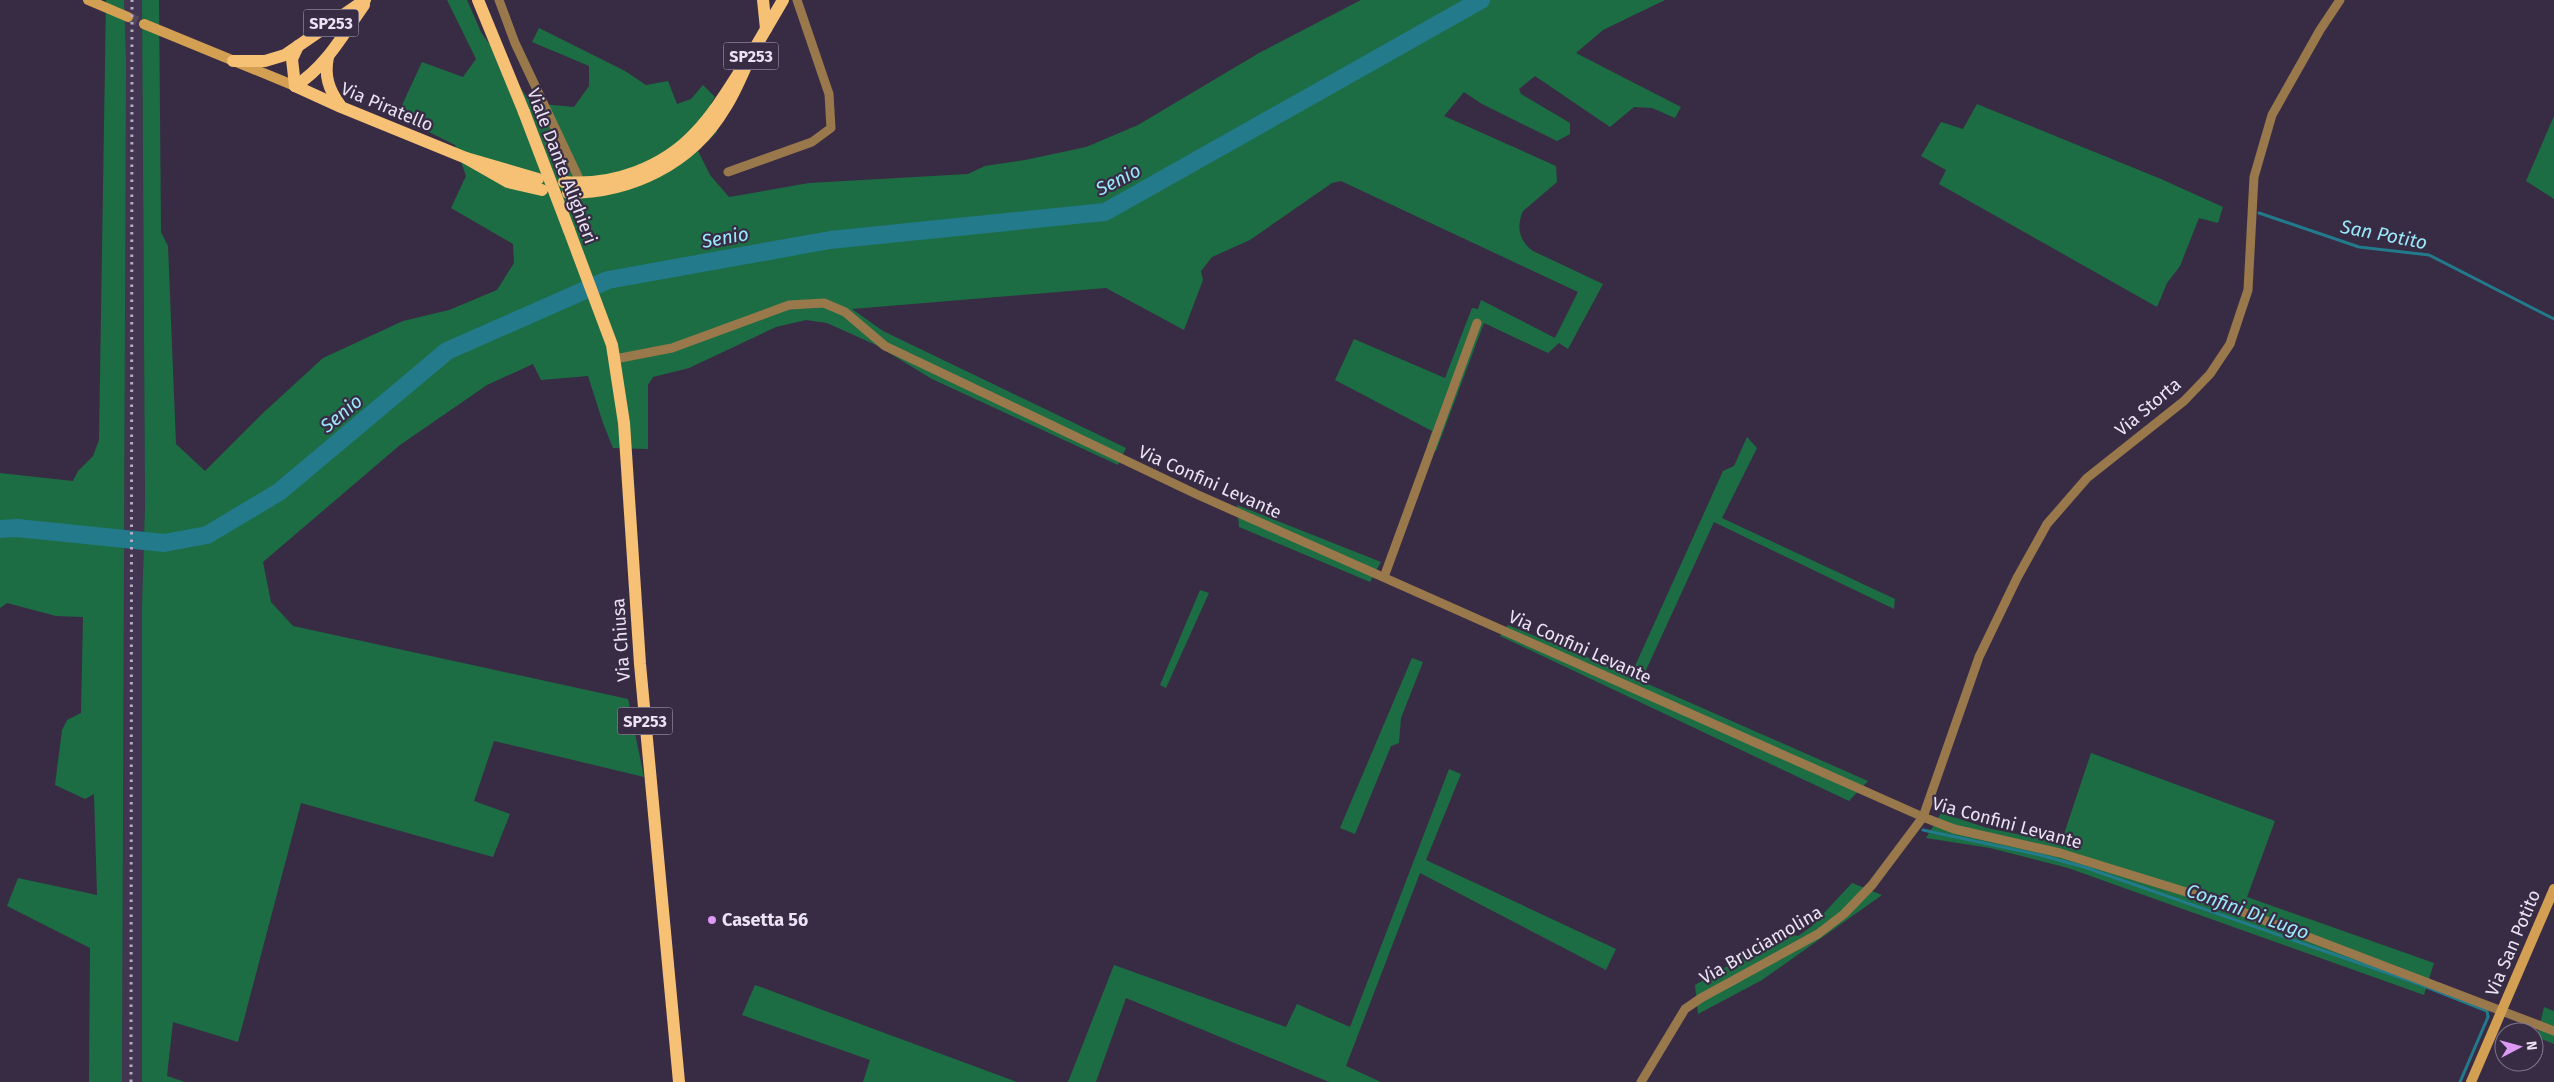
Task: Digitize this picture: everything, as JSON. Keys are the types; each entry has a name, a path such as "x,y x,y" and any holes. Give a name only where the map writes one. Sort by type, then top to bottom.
{"main road":[{"name":"SP253","path":"233,61 265,62 285,55 366,0"},
{"name":"SP253","path":"298,46 292,59 295,86 310,77 329,54 366,0"},
{"name":"Viale Dante Alighieri","path":"478,0 524,112 612,345"},
{"name":"SP253","path":"763,0 766,29"},
{"name":"SP253","path":"752,54 696,132 673,152 655,164 632,174 581,183 566,188 600,192 643,180 687,152 707,133 725,109 752,54 782,0"},
{"name":"SP253","path":"329,54 325,70 328,84 330,92 342,107"},
{"name":"Via Piratello","path":"295,86 466,158 540,185"},
{"name":"Via Chiusa","path":"612,345 624,423 640,664 678,1082"}],"street":[{"path":"88,0 128,17"},
{"path":"499,0 515,43 581,183"},
{"path":"728,172 812,142 831,128 830,94 797,0"},
{"name":"Via Storta","path":"1923,817 1979,657 2017,578 2047,524 2088,478 2184,400 2210,374 2230,344 2248,290 2254,177 2272,115 2320,30 2340,0"},
{"path":"144,24 295,86"},
{"name":"Via Confini Levante","path":"615,359 672,348 789,304 824,303 845,312 885,346 1196,494 1923,817 1954,829 2060,853 2209,899 2554,1031"},
{"path":"1384,577 1477,323"},
{"name":"Via Bruciamolina","path":"1641,1082 1685,1009 1700,998 1818,934 1844,914 1872,885 1923,817"},
{"name":"Via San Potito","path":"2471,1082 2554,889"}],"shaded area":[{"path":"124,0 142,0 145,504 142,607 142,1082 122,1082 125,330"}],"green space":[{"path":"106,0 124,0 126,61 122,1082 89,1082 90,948 7,906 18,878 97,895 94,794 85,799 55,785 62,730 67,720 81,713 83,617 56,616 7,603 0,608 0,473 73,481 78,471 93,456 99,440"},
{"path":"142,0 159,0 161,232 168,246 176,444 205,471 263,413 323,358 403,321 449,310 497,290 514,263 513,244 451,208 466,176 455,145 397,116 422,62 463,77 476,59 447,0 467,0 481,32 531,103 574,107 589,86 589,66 532,42 539,28 625,71 646,85 668,81 677,104 691,99 703,85 715,97 711,103 717,132 698,151 710,175 729,197 809,183 968,174 985,166 1086,147 1138,125 1259,53 1361,0 1665,0 1603,30 1576,53 1681,107 1675,118 1652,108 1634,107 1610,127 1535,76 1519,89 1521,94 1570,123 1570,134 1557,141 1482,104 1464,92 1444,116 1556,166 1557,182 1523,211 1519,228 1520,233 1525,243 1533,251 1603,284 1568,349 1559,343 1548,353 1484,323 1436,451 1427,446 1432,431 1335,380 1354,339 1445,378 1472,308 1478,309 1481,300 1555,338 1578,292 1341,181 1332,183 1250,240 1212,257 1201,271 1203,280 1184,330 1106,288 852,309 883,331 1126,448 1118,465 932,379 876,345 827,323 806,320 776,327 689,368 653,377 648,385 648,449 613,448 588,376 541,380 533,364 487,385 400,445 263,562 271,602 293,626 628,699 644,777 494,741 474,801 510,814 493,857 301,803 238,1042 173,1022 167,1076 185,1082 142,1082 142,607 145,504"},
{"path":"1977,104 2161,179 2223,207 2218,223 2199,218 2180,266 2167,283 2157,307 1939,184 1946,170 1921,156 1941,122 1963,129"},
{"path":"2554,116 2554,199 2526,181"},
{"path":"1747,437 1757,448 1722,518 1895,599 1894,609 1714,522 1641,681 1868,781 1849,801 1500,636 1508,625 1631,675 1723,471 1734,466"},
{"path":"1237,505 1381,562 1370,582 1239,527"},
{"path":"1200,590 1209,593 1166,688 1160,685"},
{"path":"1412,658 1423,662 1401,718 1399,743 1391,746 1355,834 1340,828"},
{"path":"2091,753 2275,821 2247,897 2434,963 2424,995 2068,868 1990,848 1926,838 1941,813 1987,828 2061,843"},
{"path":"1449,769 1461,774 1426,860 1616,949 1606,970 1420,873 1346,1066 1381,1082 1329,1082 1126,998 1096,1082 1068,1082 1114,965 1286,1027 1297,1004 1350,1027"},
{"path":"1852,883 1882,895 1762,980 1698,1014 1695,985 1784,933 1798,936 1812,926"},
{"path":"755,985 1017,1082 863,1082 870,1060 742,1015"},
{"path":"2544,1007 2554,1011 2554,1044 2544,1040 2544,1022 2540,1022"}],"waterway":[{"name":"Senio","path":"0,529 17,528 164,543 207,535 279,492 447,351 608,280 830,240 1105,212 1481,0"},
{"name":"San Potito","path":"2259,213 2359,247 2429,255 2554,319"},
{"name":"Confini Di Lugo","path":"1923,830 2040,855 2084,867 2419,984 2487,1011 2488,1017 2460,1082"}],"tunnel":[{"path":"128,17 144,24"}],"railway":[{"path":"131,1082 132,0"}],"place":[{"name":"Casetta 56","path":"712,920"}]}
